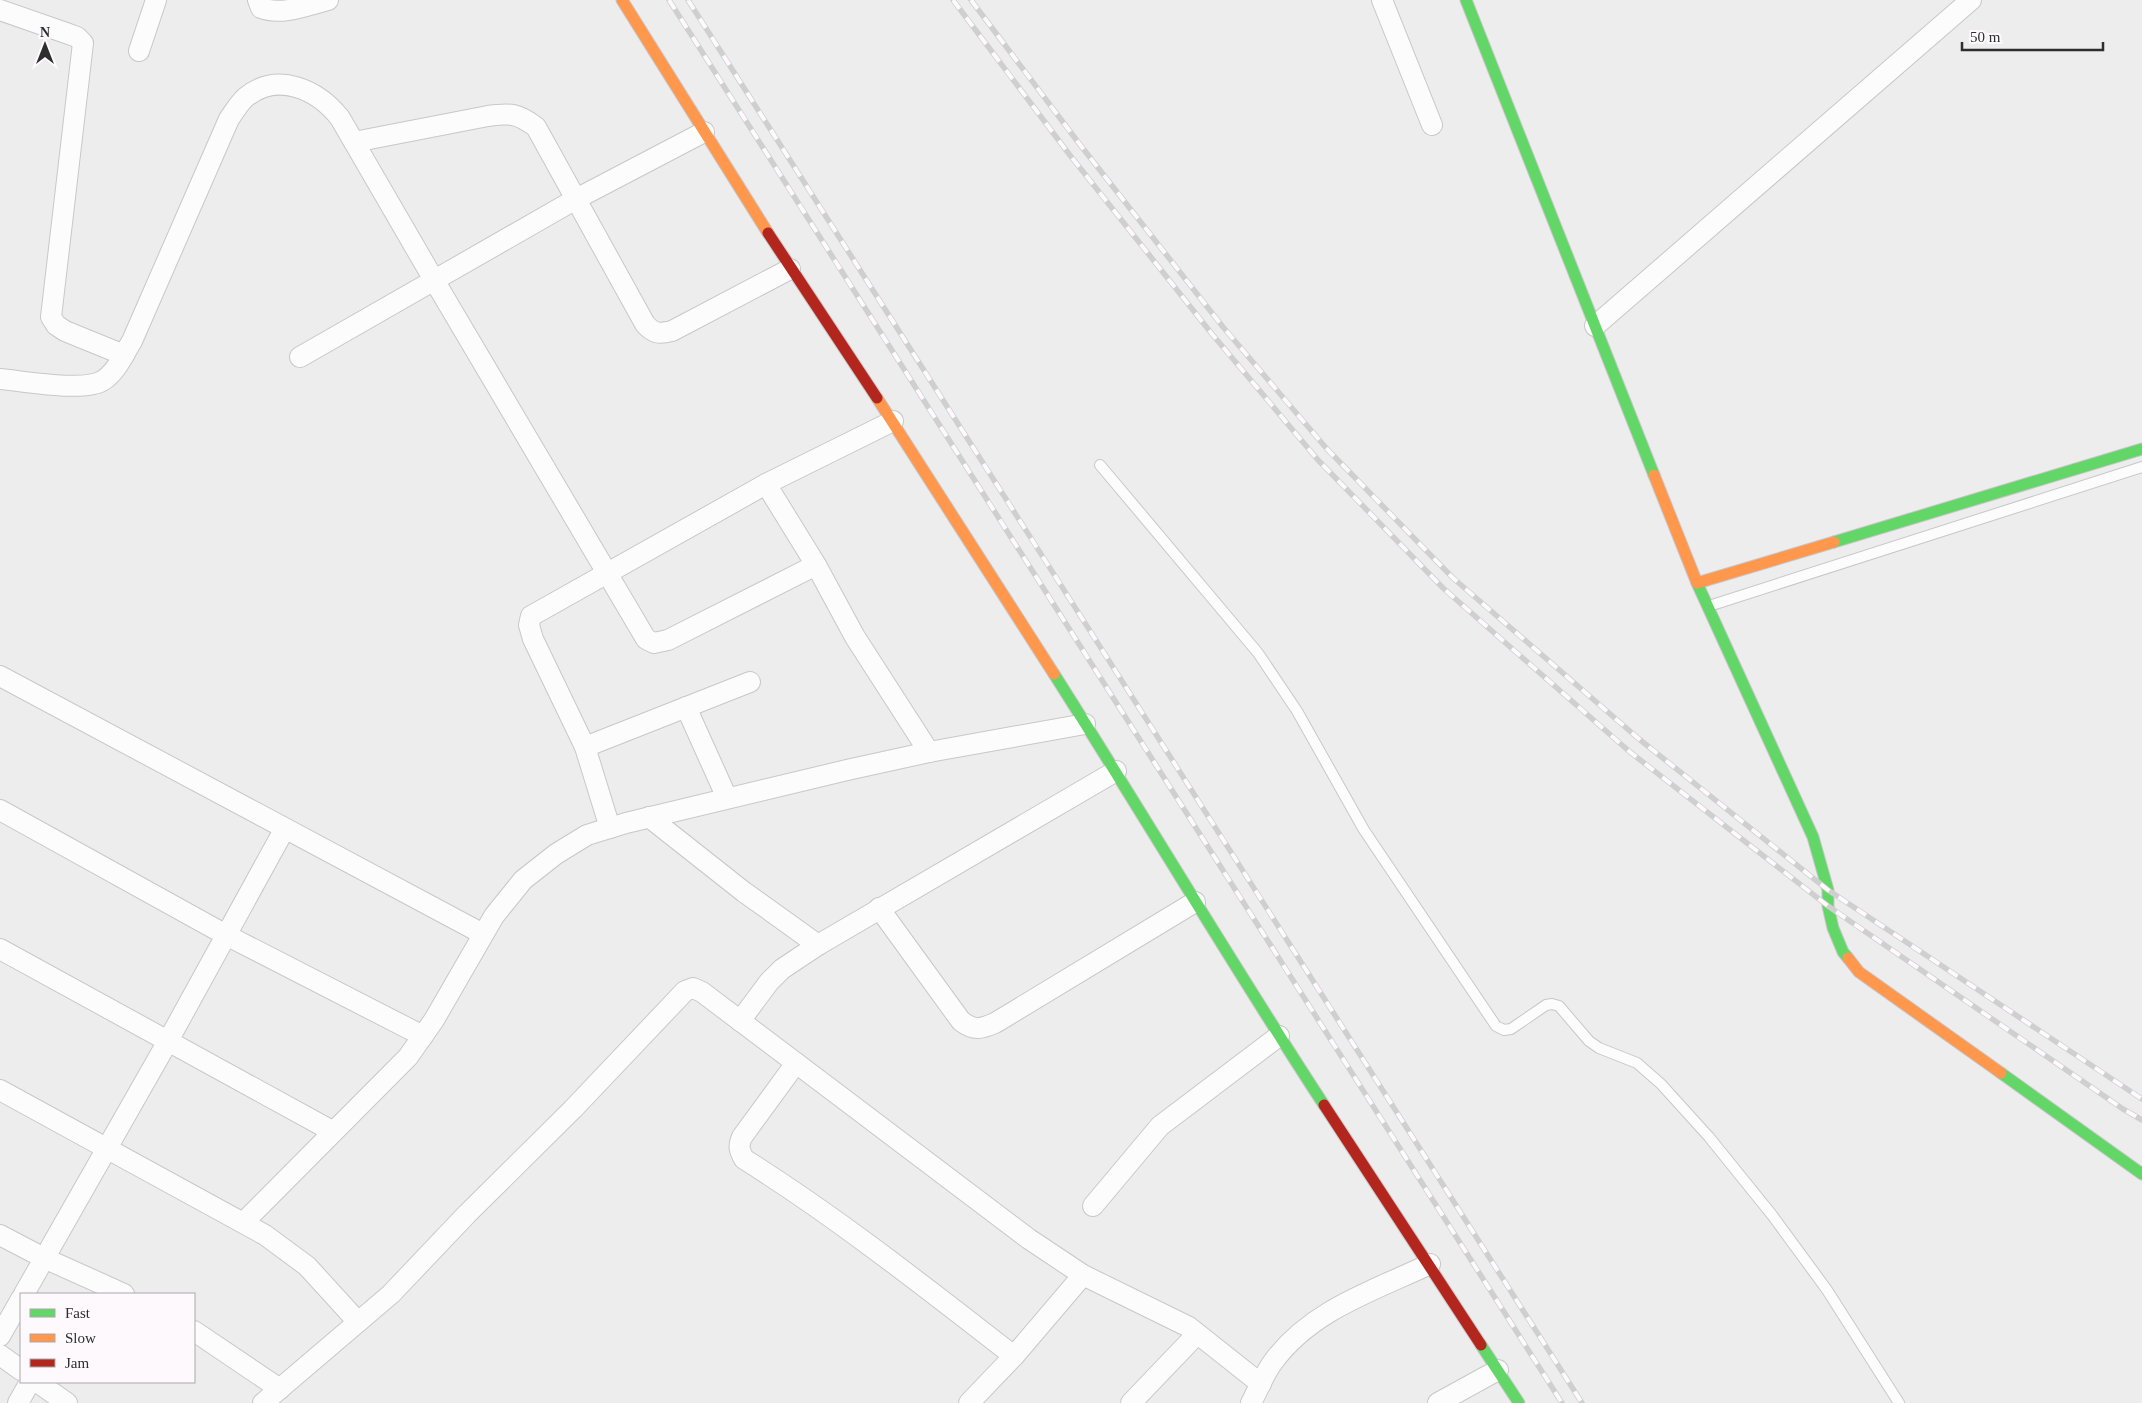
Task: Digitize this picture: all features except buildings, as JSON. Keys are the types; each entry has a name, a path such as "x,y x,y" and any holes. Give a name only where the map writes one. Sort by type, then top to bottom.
{"street":[{"path":"139,51 156,0"},
{"path":"258,0 261,8 270,12 283,11 328,0"},
{"path":"622,0 790,269 893,421 1116,771 1279,1036 1430,1264 1519,1403"},
{"path":"1382,0 1432,125"},
{"path":"1466,0 1697,583 1813,836 1828,890 1828,906 1833,928 1843,952 1859,972 2142,1174"},
{"path":"1595,326 1971,0"},
{"path":"0,10 77,37 83,43 51,317 56,325 65,331 124,355"},
{"path":"0,379 72,386 101,382 107,377 113,371 132,341 229,119 245,98 275,84 297,86 314,93 329,104 340,118 646,639 654,643 668,640 816,565"},
{"path":"354,142 509,113 523,117 536,127 645,324 652,332 661,334 672,330 790,269"},
{"path":"300,357 576,199 704,132"},
{"path":"610,828 585,747 533,639 529,625 531,616 606,572 766,484 893,421"},
{"path":"1697,583 2142,449"},
{"path":"766,484 816,565 855,636 929,752"},
{"path":"0,676 284,830 483,934"},
{"path":"585,747 750,682"},
{"path":"686,707 727,798"},
{"path":"244,1222 332,1131 408,1057 423,1036 494,916 523,880 564,849 587,835 649,817 727,798 929,752 1085,724"},
{"path":"740,1020 769,982 782,969 818,945 1116,771"},
{"path":"0,810 226,935 423,1036"},
{"path":"649,817 744,892 818,945"},
{"path":"25,1293 168,1041 284,830"},
{"path":"879,908 961,1022 970,1028 981,1029 995,1023 1195,902"},
{"path":"0,949 332,1131"},
{"path":"263,1403 391,1294 467,1214 573,1109 685,991 694,988 740,1020 1029,1239 1083,1275 1110,1290 1189,1327 1262,1384"},
{"path":"1093,1206 1160,1126 1279,1036"},
{"path":"796,1063 739,1144 744,1158 793,1189 916,1280 1014,1356"},
{"path":"0,1090 265,1235 307,1266 358,1322"},
{"path":"0,1235 44,1258 122,1293"},
{"path":"1251,1403 1272,1363 1299,1332 1324,1314 1430,1264"},
{"path":"969,1403 1014,1356 1083,1275"},
{"path":"0,1336 20,1300"},
{"path":"195,1332 280,1389"},
{"path":"1131,1403 1197,1334"},
{"path":"0,1355 20,1369"},
{"path":"1438,1403 1498,1370"},
{"path":"18,1403 29,1383"},
{"path":"38,1383 66,1403"}],"lane":[{"path":"1100,465 1258,653 1297,711 1364,830 1496,1026 1504,1030 1511,1029 1546,1005 1560,1006 1588,1041 1637,1063 1661,1084 1709,1137 1772,1214 1827,1290 1899,1403"},
{"path":"1708,607 2142,467"}],"railway":[{"path":"669,0 1562,1403"},
{"path":"688,0 1582,1403"},
{"path":"953,0 1069,154 1212,334 1318,460 1443,588 1630,752 1828,906 2123,1109 2142,1120"},
{"path":"971,0 1081,146 1223,327 1327,449 1453,578 1639,739 1828,890 2142,1099"}],"traffic: fast":[{"path":"1466,0 1654,475"},
{"path":"1834,542 2142,449"},
{"path":"1697,583 1813,837 1828,890 1828,906 1833,928 1843,952 1848,958"},
{"path":"1054,674 1255,998 1324,1105"},
{"path":"2001,1073 2142,1174"},
{"path":"1481,1345 1519,1403"}],"traffic: slow":[{"path":"622,0 768,233"},
{"path":"877,398 1054,674"},
{"path":"1654,475 1697,583 1834,542"},
{"path":"1848,958 1859,972 2001,1073"}],"traffic: jam":[{"path":"768,233 877,398"},
{"path":"1324,1105 1481,1345"}]}
